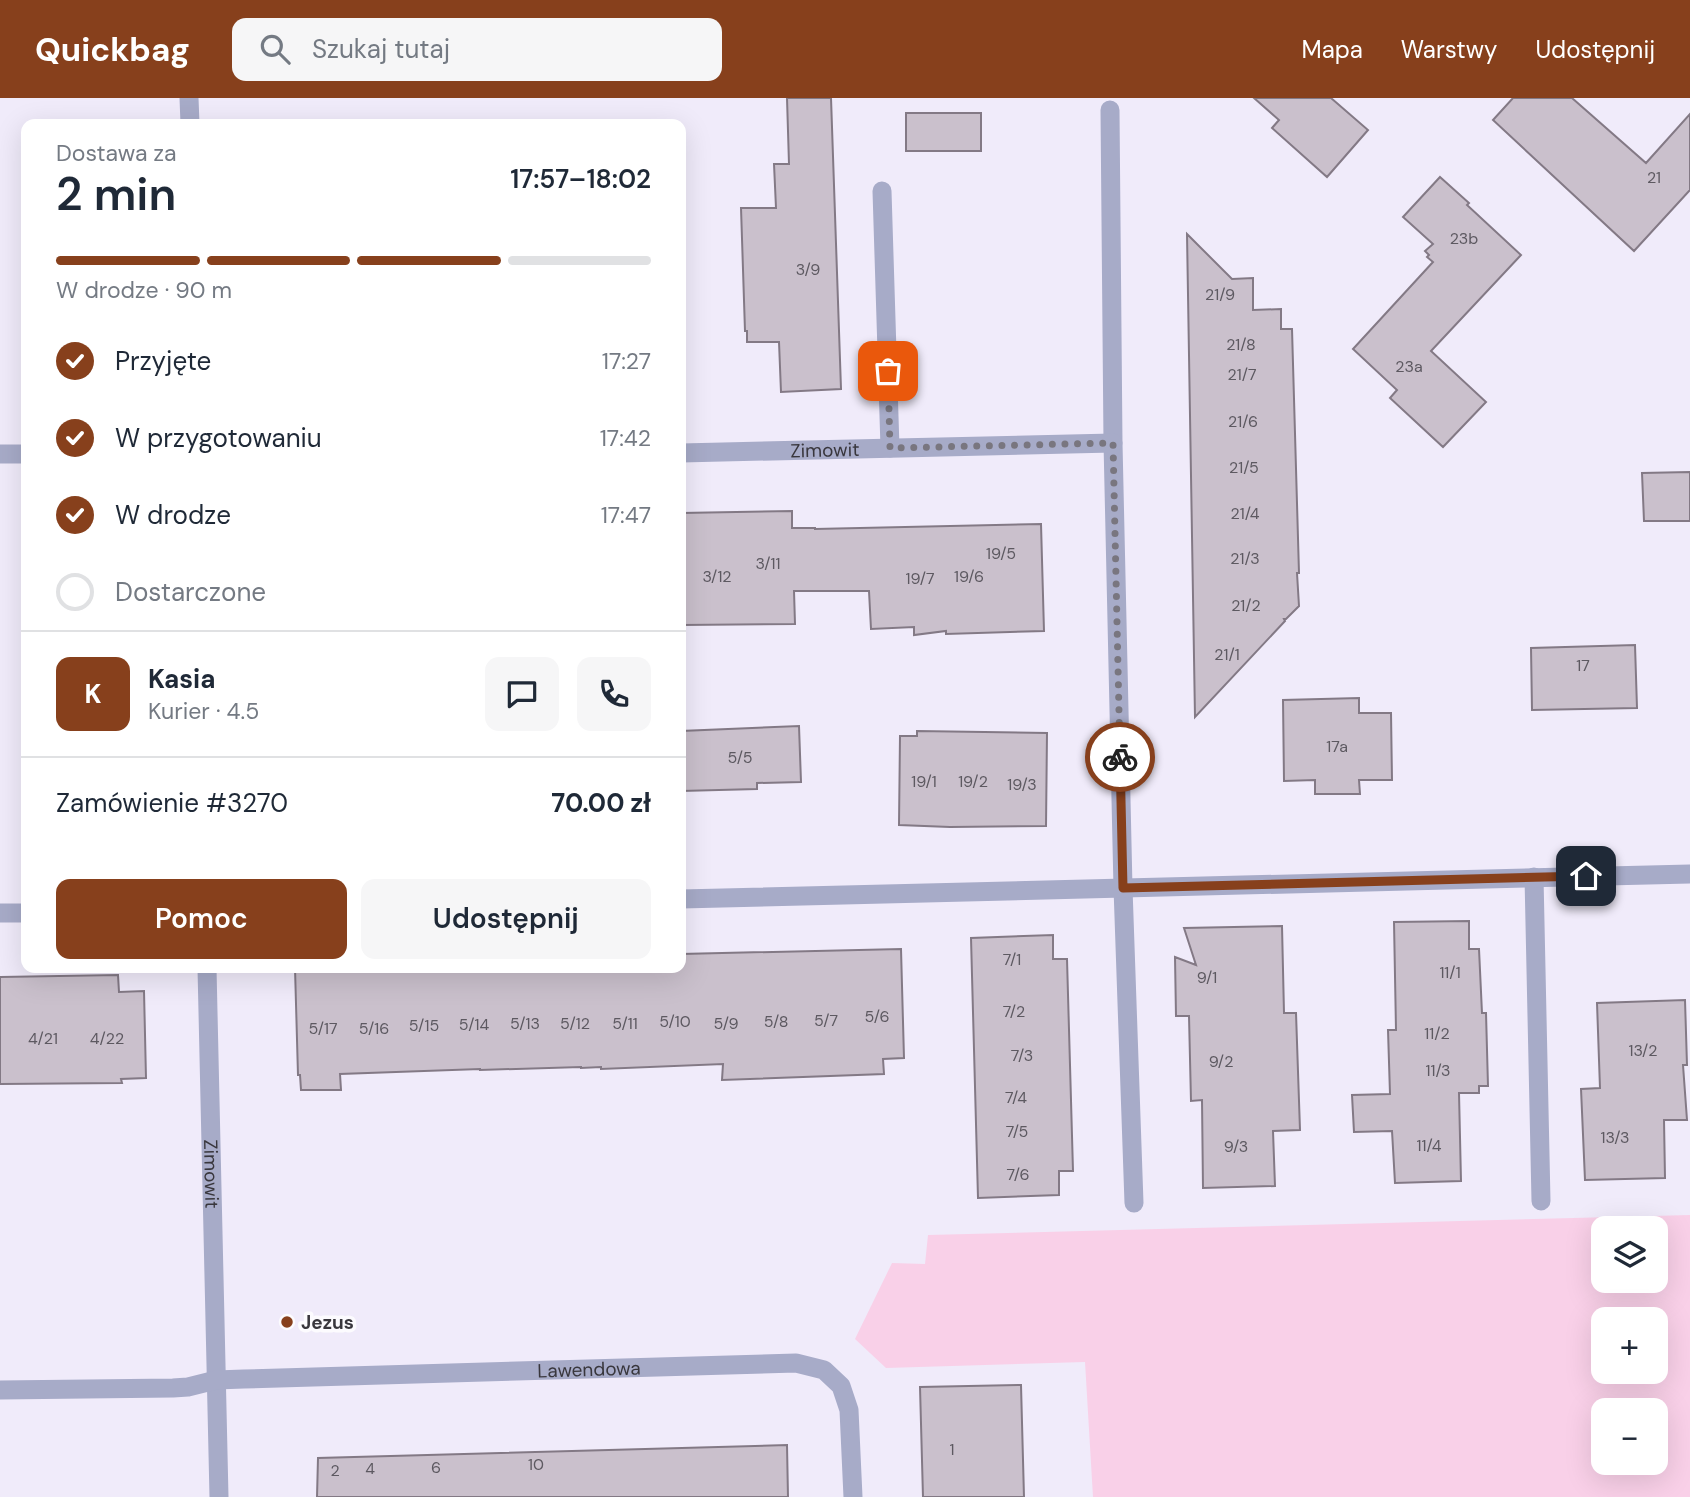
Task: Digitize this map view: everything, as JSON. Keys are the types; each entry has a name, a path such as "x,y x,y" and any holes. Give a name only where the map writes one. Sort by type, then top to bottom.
{"street":[{"path":"189,98 190,119"},
{"path":"1110,110 1113,443 1123,888 1134,1203"},
{"path":"882,191 890,448"},
{"name":"Zimowit","path":"686,453 1113,443"},
{"path":"0,454 21,454"},
{"path":"686,899 1690,874"},
{"path":"1534,877 1541,1201"},
{"path":"0,913 21,913"},
{"name":"Zimowit","path":"207,973 219,1497"},
{"name":"Lawendowa","path":"216,1380 796,1363 824,1370 841,1386 849,1410 852,1497"},
{"path":"0,1390 173,1388 216,1380"}],"shaded area":[{"path":"1690,1215 1690,1497 1093,1497 1085,1362 886,1368 855,1339 892,1263 925,1264 928,1235 1591,1218 1591,1293 1668,1293 1668,1216 1652,1216"}],"building":[{"path":"787,98 831,98 841,389 781,392 779,342 747,342 741,208 776,208 774,164 789,164"},
{"path":"1254,98 1331,98 1368,130 1327,177 1272,128 1279,120"},
{"path":"1513,98 1572,98 1646,163 1690,114 1690,190 1634,251 1493,120"},
{"path":"906,113 981,113 981,151 906,151"},
{"path":"1440,177 1521,255 1431,351 1486,402 1443,447 1390,398 1397,390 1353,349 1433,262 1425,251 1433,244 1403,217"},
{"path":"1187,234 1232,279 1253,278 1253,310 1281,309 1281,329 1292,329 1299,573 1299,606 1195,717"},
{"path":"1690,472 1690,521 1644,521 1642,473"},
{"path":"792,511 792,528 815,529 1041,524 1044,631 946,634 946,631 914,635 914,627 871,629 869,591 794,591 795,624 686,625 686,513"},
{"path":"1635,645 1637,708 1532,710 1531,648"},
{"path":"1359,698 1359,713 1391,713 1392,780 1359,780 1360,794 1315,794 1315,780 1284,781 1283,700"},
{"path":"799,726 801,782 757,783 757,789 686,791 686,731"},
{"path":"917,731 1047,733 1046,826 899,825 900,736 917,736"},
{"path":"1469,921 1469,949 1479,949 1482,1013 1486,1013 1488,1086 1479,1086 1479,1093 1459,1093 1461,1181 1395,1183 1392,1131 1354,1132 1352,1095 1390,1094 1388,1030 1396,1030 1394,922"},
{"path":"1282,926 1284,1013 1296,1013 1300,1130 1273,1131 1275,1186 1203,1188 1202,1100 1191,1101 1189,1016 1176,1016 1175,957 1196,965 1184,928"},
{"path":"1053,935 1053,959 1067,959 1073,1171 1059,1171 1059,1195 978,1198 971,938"},
{"path":"901,949 904,1058 883,1059 884,1074 722,1080 723,1064 601,1069 480,1069 340,1074 341,1090 301,1090 298,1075 295,973 686,973 686,954"},
{"path":"118,975 119,992 144,991 146,1078 121,1079 122,1083 0,1084 0,977"},
{"path":"1685,1000 1687,1065 1683,1065 1687,1120 1664,1120 1665,1178 1585,1180 1581,1089 1600,1088 1597,1003"},
{"path":"1021,1385 1024,1497 923,1497 920,1387"},
{"path":"787,1445 788,1497 317,1497 318,1458"}],"way so far":[{"path":"888,371 890,448 1113,443 1120,757"}],"place":[{"name":"Jezus","path":"287,1322"}],"route":[{"path":"1120,757 1123,888 1586,876"}]}
